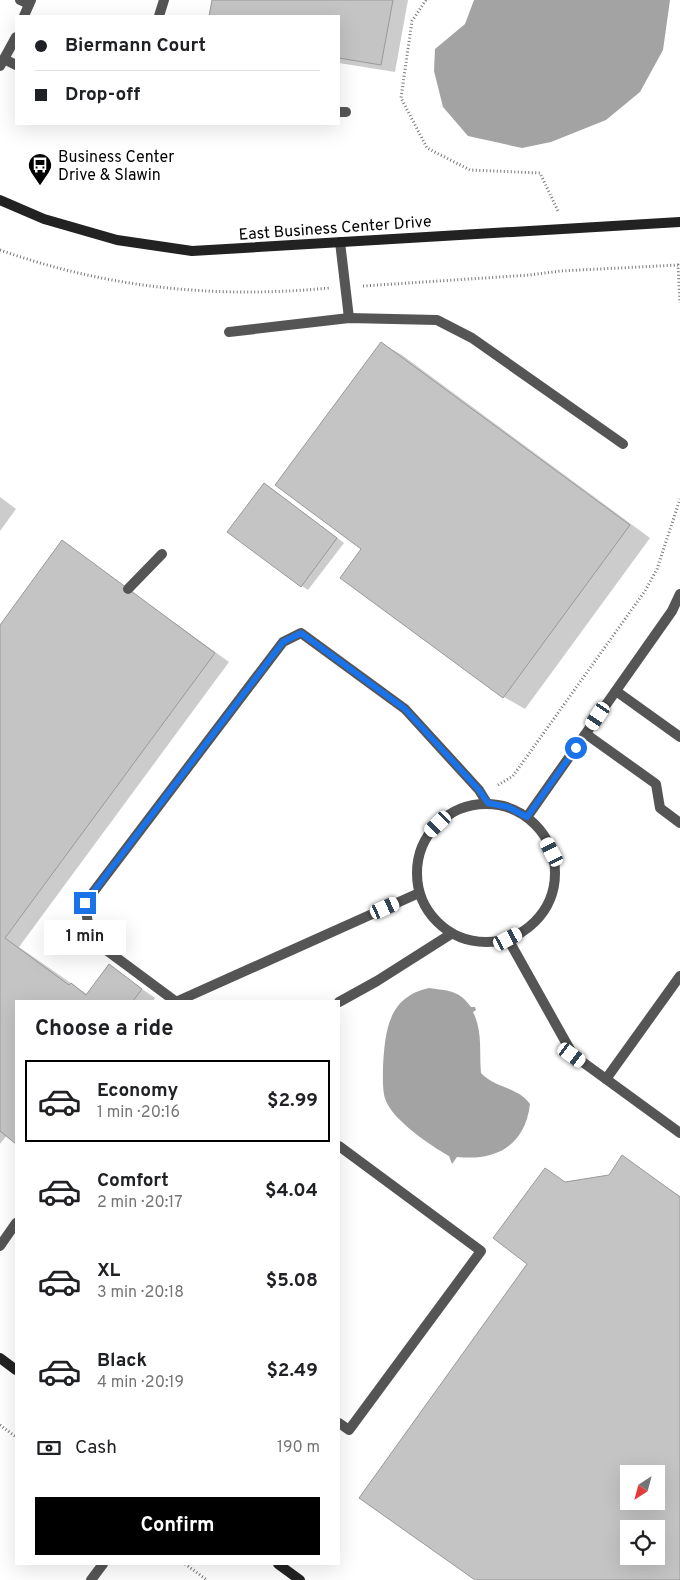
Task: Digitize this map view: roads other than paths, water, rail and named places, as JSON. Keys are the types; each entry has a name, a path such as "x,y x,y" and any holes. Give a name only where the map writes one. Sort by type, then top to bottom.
{"street":[{"path":"159,15 164,0"},
{"path":"24,15 27,1"},
{"path":"15,39 2,62 15,65"},
{"name":"East Business Center Drive","path":"0,200 44,218 117,240 192,252 680,222"},
{"path":"340,242 349,318"},
{"path":"229,332 349,318 437,320 472,338 623,444"},
{"path":"128,589 162,554"},
{"path":"527,817 672,611 680,594"},
{"path":"175,1000 90,938 85,903 283,642 301,633 405,709 479,790 488,803"},
{"path":"616,691 680,738"},
{"path":"586,734 656,784 660,808 680,823"},
{"path":"488,803 508,807 527,817 543,832 552,852 556,873 553,894 543,914 528,929 508,939 489,943 470,941 452,934 437,923 419,893 418,865 420,850 430,831 446,816 466,806 488,803"},
{"path":"178,1000 419,893"},
{"path":"340,1001 377,981 452,934"},
{"path":"508,939 572,1055 680,1133"},
{"path":"606,1079 680,976"},
{"path":"340,1147 481,1251 349,1430 340,1424"},
{"path":"0,1246 4,1233 15,1224"},
{"path":"0,1358 15,1369"},
{"path":"91,1580 102,1565"},
{"path":"279,1565 300,1580"}],"place":[{"name":"Business Center Drive & Slawin","path":"40,186"}]}
